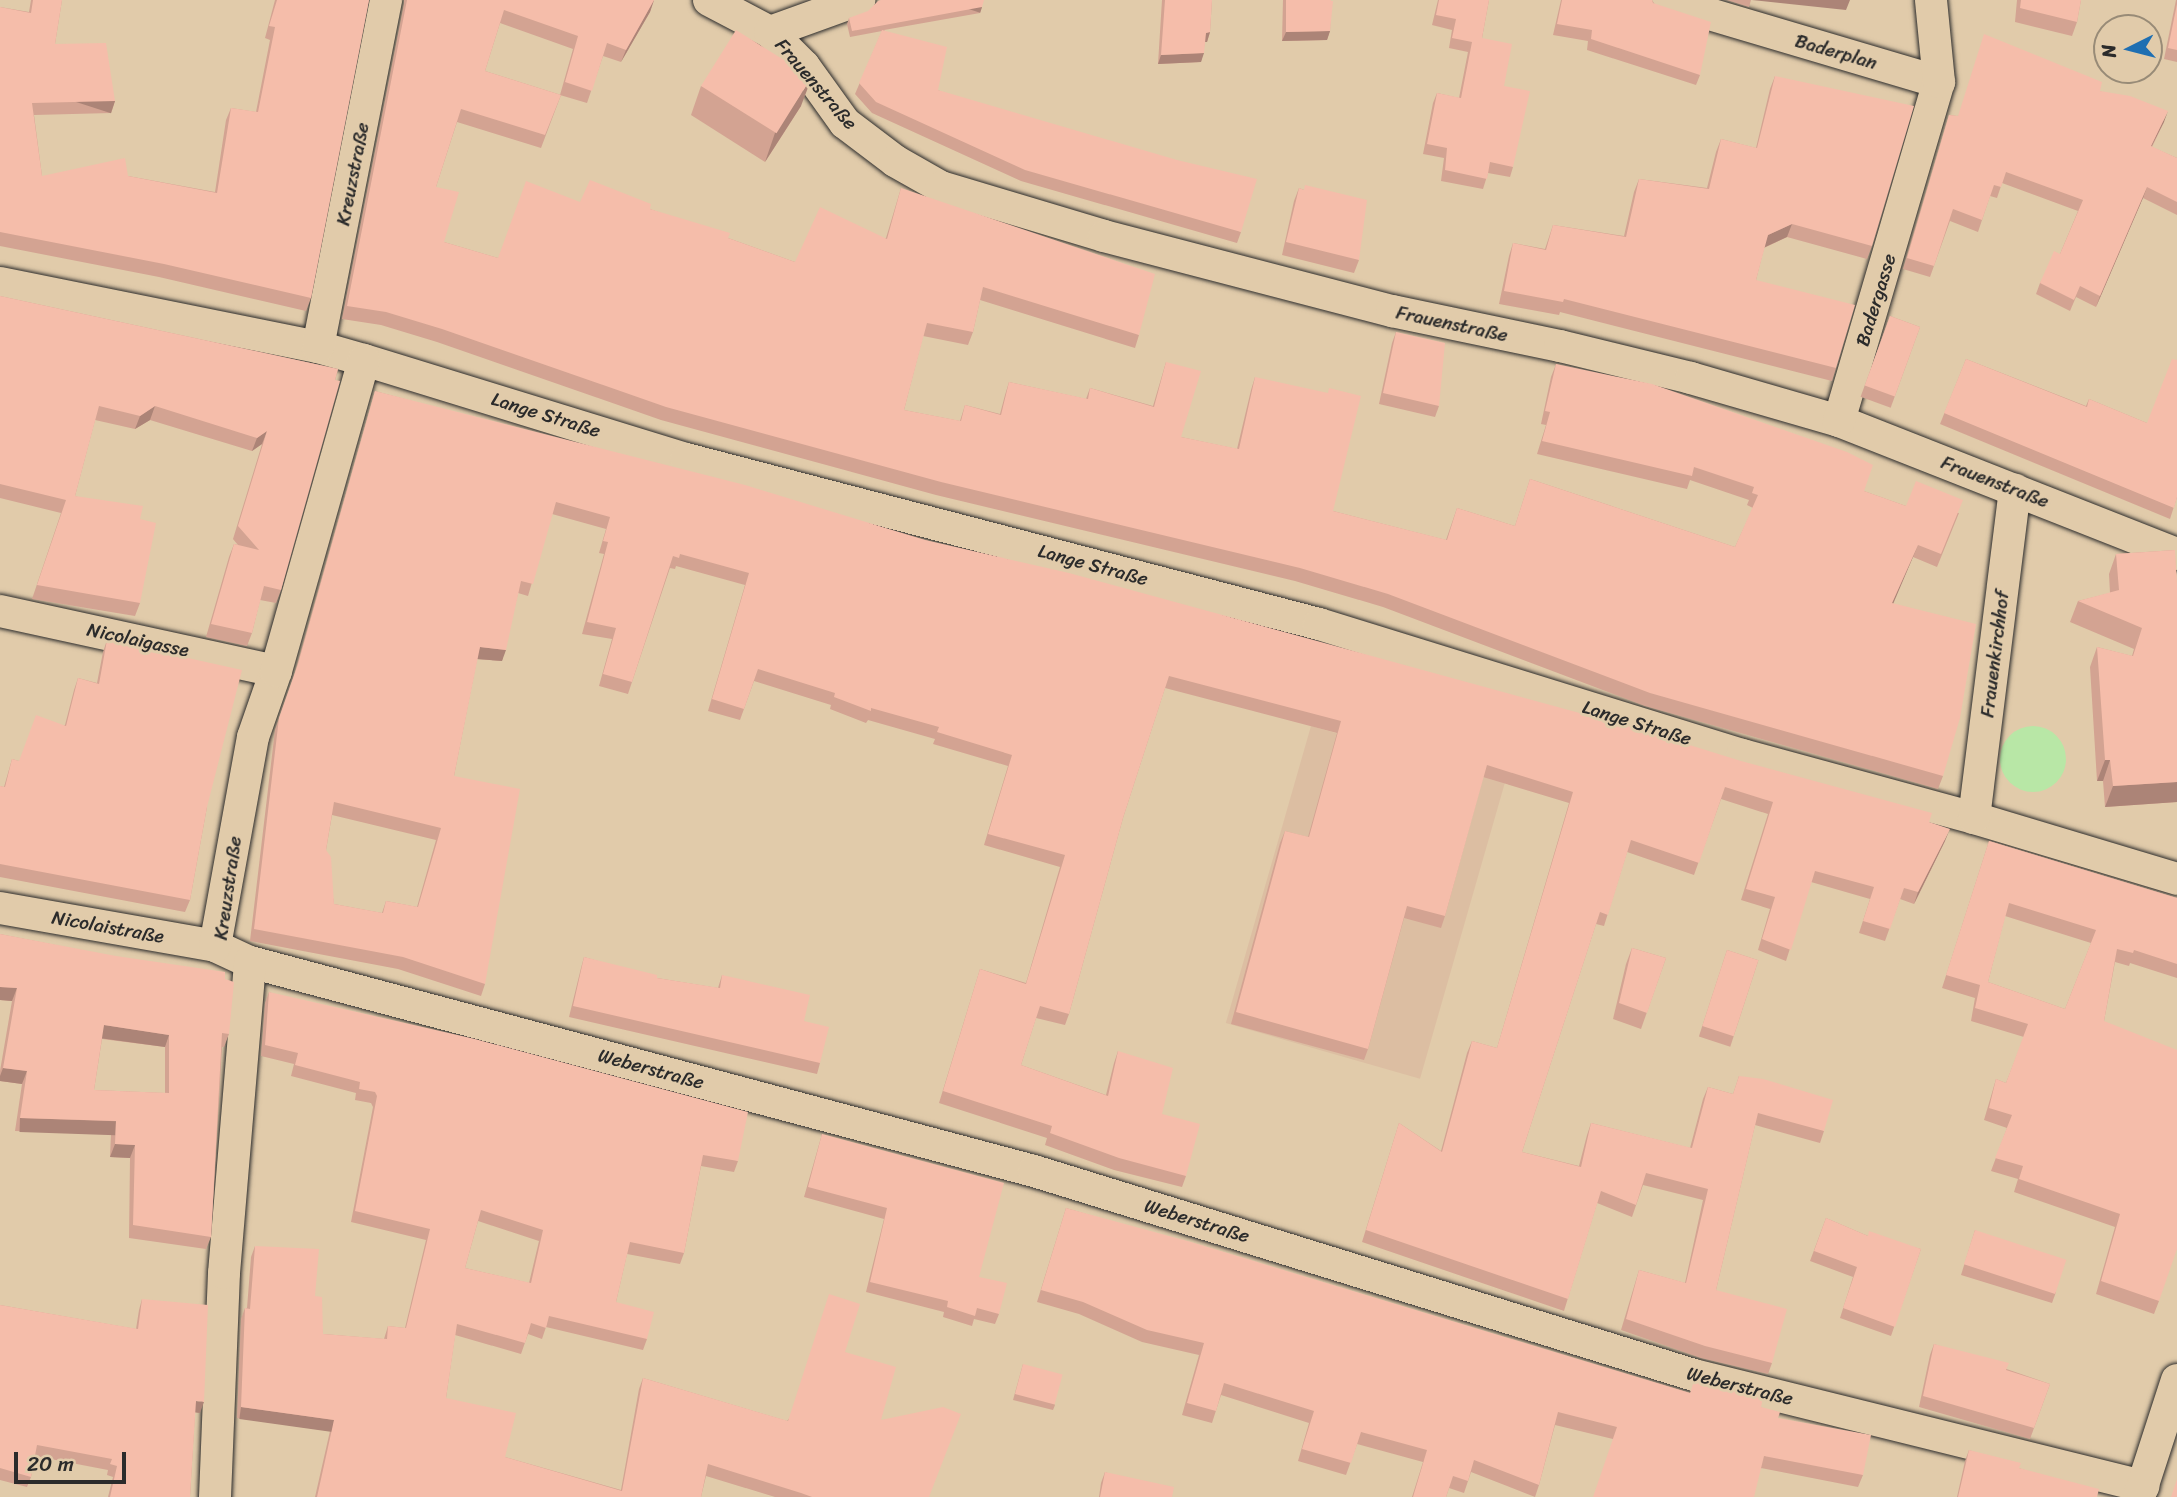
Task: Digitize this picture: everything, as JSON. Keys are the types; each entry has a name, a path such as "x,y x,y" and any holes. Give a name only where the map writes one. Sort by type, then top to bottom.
{"street":[{"name":"Kreuzstraße","path":"318,347 386,0"},
{"name":"Frauenstraße","path":"709,0 770,32 804,66 845,123 895,161 941,187 1104,236 1380,308 1652,368 1839,421 2177,554"},
{"path":"770,32 859,0"},
{"name":"Baderplan","path":"1662,0 1939,82"},
{"path":"1931,0 1939,82"},
{"name":"Badergasse","path":"1839,421 1913,178 1939,82"},
{"name":"Lange Straße","path":"0,283 318,347 686,459 1319,624 1742,755 1974,818 2177,879"},
{"name":"Kreuzstraße","path":"215,1497 224,1273 250,962 215,946 253,737 276,671 364,360"},
{"name":"Frauenkirchhof","path":"1974,818 2015,490"},
{"name":"Nicolaigasse","path":"0,611 276,671"},
{"name":"Nicolaistraße","path":"0,908 215,946"},
{"name":"Weberstraße","path":"250,962 1034,1171 1694,1375 2141,1491"},
{"path":"2141,1491 2177,1380"}],"shaded area":[{"path":"1311,726 1505,782 1420,1079 1226,1023"}],"green space":[{"path":"2039,726 2057,735 2064,746 2064,772 2057,783 2046,790 2027,792 2009,783 2002,772 2000,753 2009,735 2020,728"}],"building":[{"path":"33,0 62,0 55,44 106,43 115,101 32,103 42,176 125,158 128,176 217,193 231,108 258,112 275,27 269,26 277,0 369,0 311,298 164,264 0,232 0,7 31,13"},
{"path":"407,0 654,0 626,50 607,43 592,91 565,82 578,36 504,10 485,71 561,95 545,135 461,109 436,187 459,192 444,242 498,258 526,181 580,202 590,180 651,204 650,209 730,233 728,238 795,262 820,207 887,239 901,188 1155,274 1139,335 983,287 973,332 927,323 904,410 961,421 965,405 1001,415 1009,382 1088,399 1090,388 1154,407 1166,362 1201,371 1181,437 1239,449 1255,377 1328,393 1329,388 1361,396 1333,511 1447,540 1457,508 1515,526 1530,479 1735,547 1758,495 1752,493 1754,487 1694,467 1692,476 1542,441 1550,412 1545,411 1556,364 1652,384 1847,452 1873,465 1864,491 1906,506 1916,481 1963,500 1941,554 1918,545 1892,603 1976,624 1960,718 1943,776 1650,693 1388,594 1300,568 941,482 666,407 442,329 386,312 347,306"},
{"path":"881,0 984,0 982,7 852,31 849,18 868,11"},
{"path":"1165,0 1212,0 1210,32 1206,33 1204,53 1161,55"},
{"path":"1286,0 1333,1 1330,31 1286,32"},
{"path":"1439,0 1489,0 1482,38 1512,44 1504,86 1530,91 1513,167 1490,162 1487,179 1445,170 1447,148 1427,144 1437,93 1461,98 1472,42 1452,38 1456,19 1436,15"},
{"path":"1562,0 1652,0 1653,3 1711,22 1700,75 1591,39 1592,30 1557,24"},
{"path":"2021,0 2081,0 2077,22 2020,8"},
{"path":"2177,4 2177,50 2168,48"},
{"path":"736,30 811,77 777,133 701,86"},
{"path":"882,30 947,47 938,90 1177,160 1257,179 1241,232 1025,170 876,102 859,83"},
{"path":"1984,34 2093,78 2093,84 2102,84 2100,91 2130,96 2168,111 2151,146 2177,158 2177,202 2147,187 2100,296 2080,286 2074,300 2040,283 2054,251 2060,254 2083,200 2006,172 2001,187 1994,185 1982,220 1953,209 1934,266 1907,258 1949,115 1958,116"},
{"path":"1775,76 1914,106 1872,246 1792,224 1768,235 1756,280 1855,305 1836,368 1564,299 1563,302 1504,291 1513,243 1546,250 1553,225 1626,237 1639,179 1709,189 1721,139 1757,148"},
{"path":"1305,185 1367,200 1359,260 1286,242 1299,188 1304,190"},
{"path":"0,296 338,369 335,380 340,381 281,590 264,586 252,633 211,624 234,544 259,550 238,526 267,431 257,438 155,406 140,416 99,406 75,496 143,506 140,519 156,523 140,603 37,585 66,500 0,484"},
{"path":"1890,316 1920,327 1895,396 1865,386"},
{"path":"1396,332 1445,343 1439,406 1383,393"},
{"path":"1966,359 2087,407 2089,399 2147,423 2172,359 2177,360 2177,497 2174,508 1944,413"},
{"path":"375,391 745,485 925,540 1069,573 1638,729 1741,761 1932,813 1929,822 1950,829 1918,892 1904,888 1890,929 1863,921 1874,887 1815,871 1791,950 1762,939 1775,897 1746,889 1773,802 1725,787 1699,863 1631,840 1608,915 1600,912 1522,1152 1581,1167 1591,1123 1692,1148 1708,1087 1733,1094 1739,1076 1763,1079 1833,1100 1824,1131 1758,1113 1716,1290 1787,1309 1772,1363 1705,1346 1626,1319 1639,1270 1686,1283 1708,1189 1646,1173 1636,1205 1601,1191 1568,1299 1366,1230 1399,1123 1442,1152 1472,1041 1497,1048 1573,792 1487,765 1445,916 1407,906 1368,1049 1236,1012 1285,831 1309,837 1341,721 1169,676 1123,818 1069,1014 1040,1006 1021,1065 1108,1096 1118,1051 1173,1068 1162,1114 1200,1124 1186,1176 1119,1158 1050,1133 1052,1126 943,1091 980,969 1026,984 1065,855 988,834 1012,755 937,732 939,727 871,708 871,711 834,697 835,693 758,669 744,709 712,699 749,573 680,554 679,558 673,556 632,682 603,674 616,628 587,622 608,542 603,541 610,517 556,502 533,584 521,581 506,650 480,647 454,776 520,789 485,984 403,957 254,929 279,718 298,664","holes":["334,802 441,828 418,907 386,901 383,913 334,904 331,857 326,850"]},
{"path":"2175,550 2177,782 2113,786 2110,760 2105,760 2097,647 2133,656 2142,628 2078,601 2119,590 2116,554"},
{"path":"107,640 242,670 207,807 190,900 0,864 0,786 5,787 12,759 19,761 36,715 66,726 78,678 99,684"},
{"path":"1989,841 2177,898 2177,964 2134,950 2133,953 2117,949 2104,1021 2177,1050 2177,1249 2159,1301 2101,1281 2120,1214 2019,1179 2023,1166 1995,1158 2012,1115 1989,1108 1996,1079 2006,1083 2028,1024 1975,1008 1980,985 1946,975","holes":["2009,903 2096,930 2065,1009 1988,982"]},
{"path":"0,934 116,956 225,972 225,979 234,982 229,1034 222,1033 211,1237 133,1225 135,1145 115,1144 116,1121 20,1118 27,1071 3,1068 17,988 0,987","holes":["104,1025 169,1035 169,1093 94,1090"]},
{"path":"1632,948 1666,958 1647,1013 1619,1003"},
{"path":"1727,950 1758,960 1734,1036 1702,1026"},
{"path":"584,957 657,975 657,978 720,988 722,975 810,995 804,1021 829,1027 820,1063 573,1006"},
{"path":"269,992 475,1039 748,1112 738,1161 703,1155 684,1253 630,1242 616,1302 654,1312 647,1339 549,1316 546,1328 531,1323 525,1343 457,1324 446,1398 516,1413 505,1457 622,1491 643,1378 788,1421 829,1294 860,1304 845,1352 896,1367 881,1420 943,1407 961,1414 929,1497 812,1497 708,1464 701,1497 317,1497 334,1420 241,1407 245,1308 250,1309 255,1246 319,1249 315,1296 322,1297 323,1334 387,1339 388,1326 406,1328 430,1229 355,1211 377,1096 375,1092 359,1089 360,1082 295,1065 298,1053 265,1045","holes":["481,1210 543,1230 531,1283 465,1268"]},
{"path":"822,1134 1004,1183 979,1277 1007,1283 999,1314 977,1308 975,1316 947,1307 948,1301 870,1282 887,1208 808,1187"},
{"path":"1066,1208 1191,1242 1690,1393 1694,1381 1763,1398 1761,1407 1780,1412 1778,1418 1871,1435 1863,1475 1764,1456 1754,1497 1593,1497 1617,1427 1558,1412 1539,1485 1474,1460 1468,1481 1453,1476 1446,1497 1413,1497 1427,1450 1361,1432 1351,1463 1302,1449 1314,1411 1224,1383 1216,1411 1187,1403 1204,1343 1147,1330 1083,1302 1041,1290"},
{"path":"1826,1218 1868,1236 1869,1231 1921,1249 1895,1327 1843,1308 1857,1267 1814,1251"},
{"path":"1975,1230 2066,1260 2055,1294 1964,1264"},
{"path":"142,1299 208,1305 204,1402 196,1401 190,1497 110,1497 117,1466 110,1464 112,1459 37,1445 31,1477 0,1468 0,1305 138,1329"},
{"path":"1934,1344 2009,1363 2006,1370 2050,1384 2034,1428 1923,1396"},
{"path":"1023,1364 1063,1375 1055,1405 1015,1394"},
{"path":"1969,1450 2021,1463 2019,1468 2099,1489 2097,1497 1958,1497"},
{"path":"1105,1472 1174,1487 1172,1497 1100,1497"},
{"path":"2177,1479 2177,1497 2171,1497"}]}
